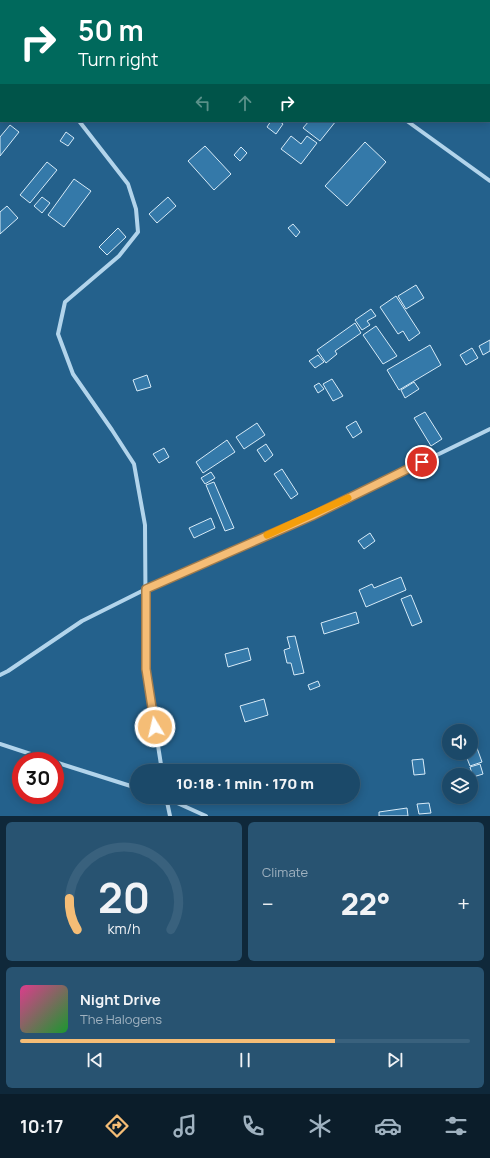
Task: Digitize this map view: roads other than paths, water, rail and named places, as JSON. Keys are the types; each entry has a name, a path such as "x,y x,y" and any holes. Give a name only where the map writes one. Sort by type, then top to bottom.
{"street":[{"path":"80,122 128,184 136,209 138,232 119,256 65,302 58,334 73,374 134,464 145,525 146,669 161,764"},
{"path":"408,122 490,181"},
{"path":"0,675 82,621 146,589 312,516 490,429"},
{"path":"0,744 24,752"},
{"path":"64,765 130,786"},
{"path":"167,804 170,816"},
{"path":"181,804 206,816"}]}
